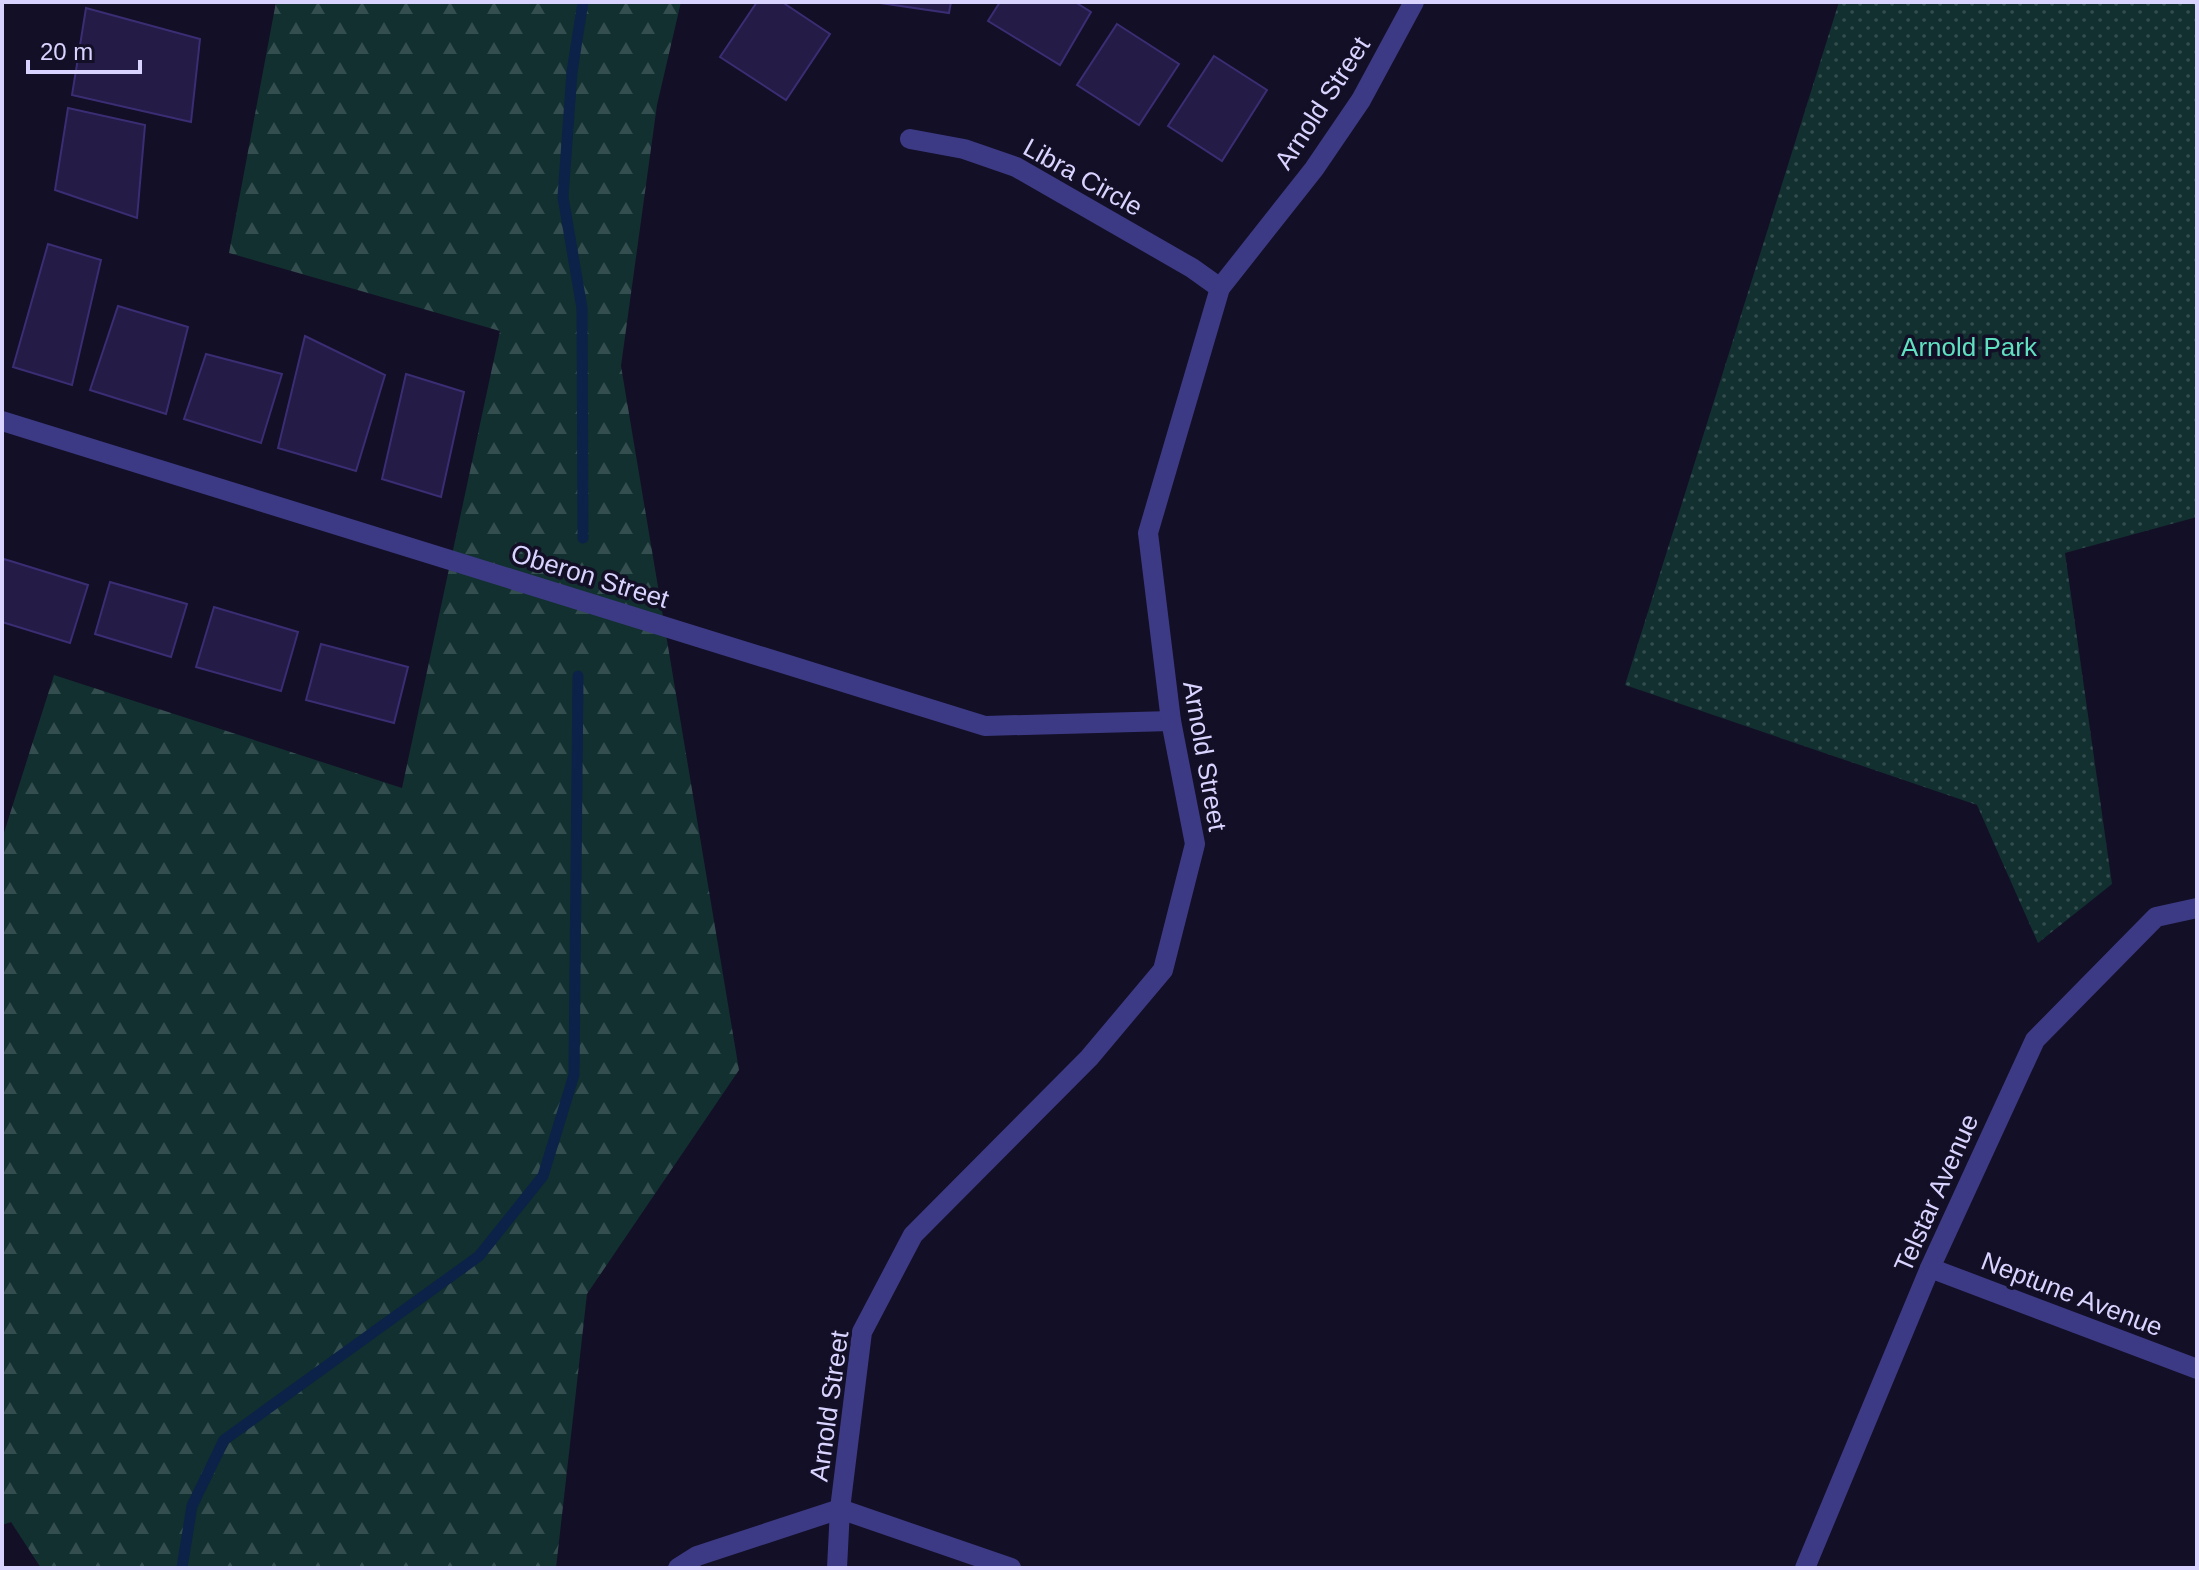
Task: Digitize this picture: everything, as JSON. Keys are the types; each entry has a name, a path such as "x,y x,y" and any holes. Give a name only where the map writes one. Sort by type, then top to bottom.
{"street":[{"name":"Arnold Street","path":"837,1568 840,1509 862,1332 913,1235 1089,1058 1163,970 1195,844 1171,721 1148,533 1220,288 1314,169 1361,100 1414,2"},
{"name":"Libra Circle","path":"910,139 964,149 1016,167 1192,268 1220,288"},
{"name":"Oberon Street","path":"2,421 985,726 1171,721"},
{"name":"Telstar Avenue","path":"1805,1568 1930,1268 2035,1040 2156,917 2197,908"},
{"name":"Neptune Avenue","path":"1930,1268 2197,1369"},
{"path":"678,1568 697,1556 840,1509 1011,1568"}],"green space":[{"path":"276,2 681,2 657,105 621,366 739,1070 587,1294 556,1568 41,1568 11,1522 2,1525 2,839 54,675 402,788 500,331 229,253"},
{"name":"Arnold Park","path":"1839,2 2197,2 2197,517 2065,553 2112,884 2038,943 1977,805 1625,685"}],"building":[{"path":"757,2 782,2 830,34 786,100 720,57"},
{"path":"873,2 951,2 949,13"},
{"path":"1000,2 1075,2 1091,12 1060,65 988,21"},
{"path":"86,8 200,39 191,122 72,95"},
{"path":"1117,24 1179,64 1139,125 1077,85"},
{"path":"1214,56 1267,90 1222,161 1168,126"},
{"path":"68,108 145,125 137,218 55,190"},
{"path":"48,244 101,260 72,385 13,367"},
{"path":"118,306 188,327 166,414 90,390"},
{"path":"305,336 385,375 356,471 278,448"},
{"path":"206,354 282,374 261,443 184,419"},
{"path":"406,374 464,392 441,497 382,479"},
{"path":"4,559 88,585 70,643 2,622"},
{"path":"110,582 187,604 171,657 95,634"},
{"path":"214,607 298,632 281,691 196,667"},
{"path":"321,644 408,667 394,723 306,700"}],"waterway":[{"path":"583,2 572,72 563,197 582,308 583,538"},
{"path":"182,1568 192,1506 224,1440 479,1256 543,1176 574,1075 578,676"}]}
